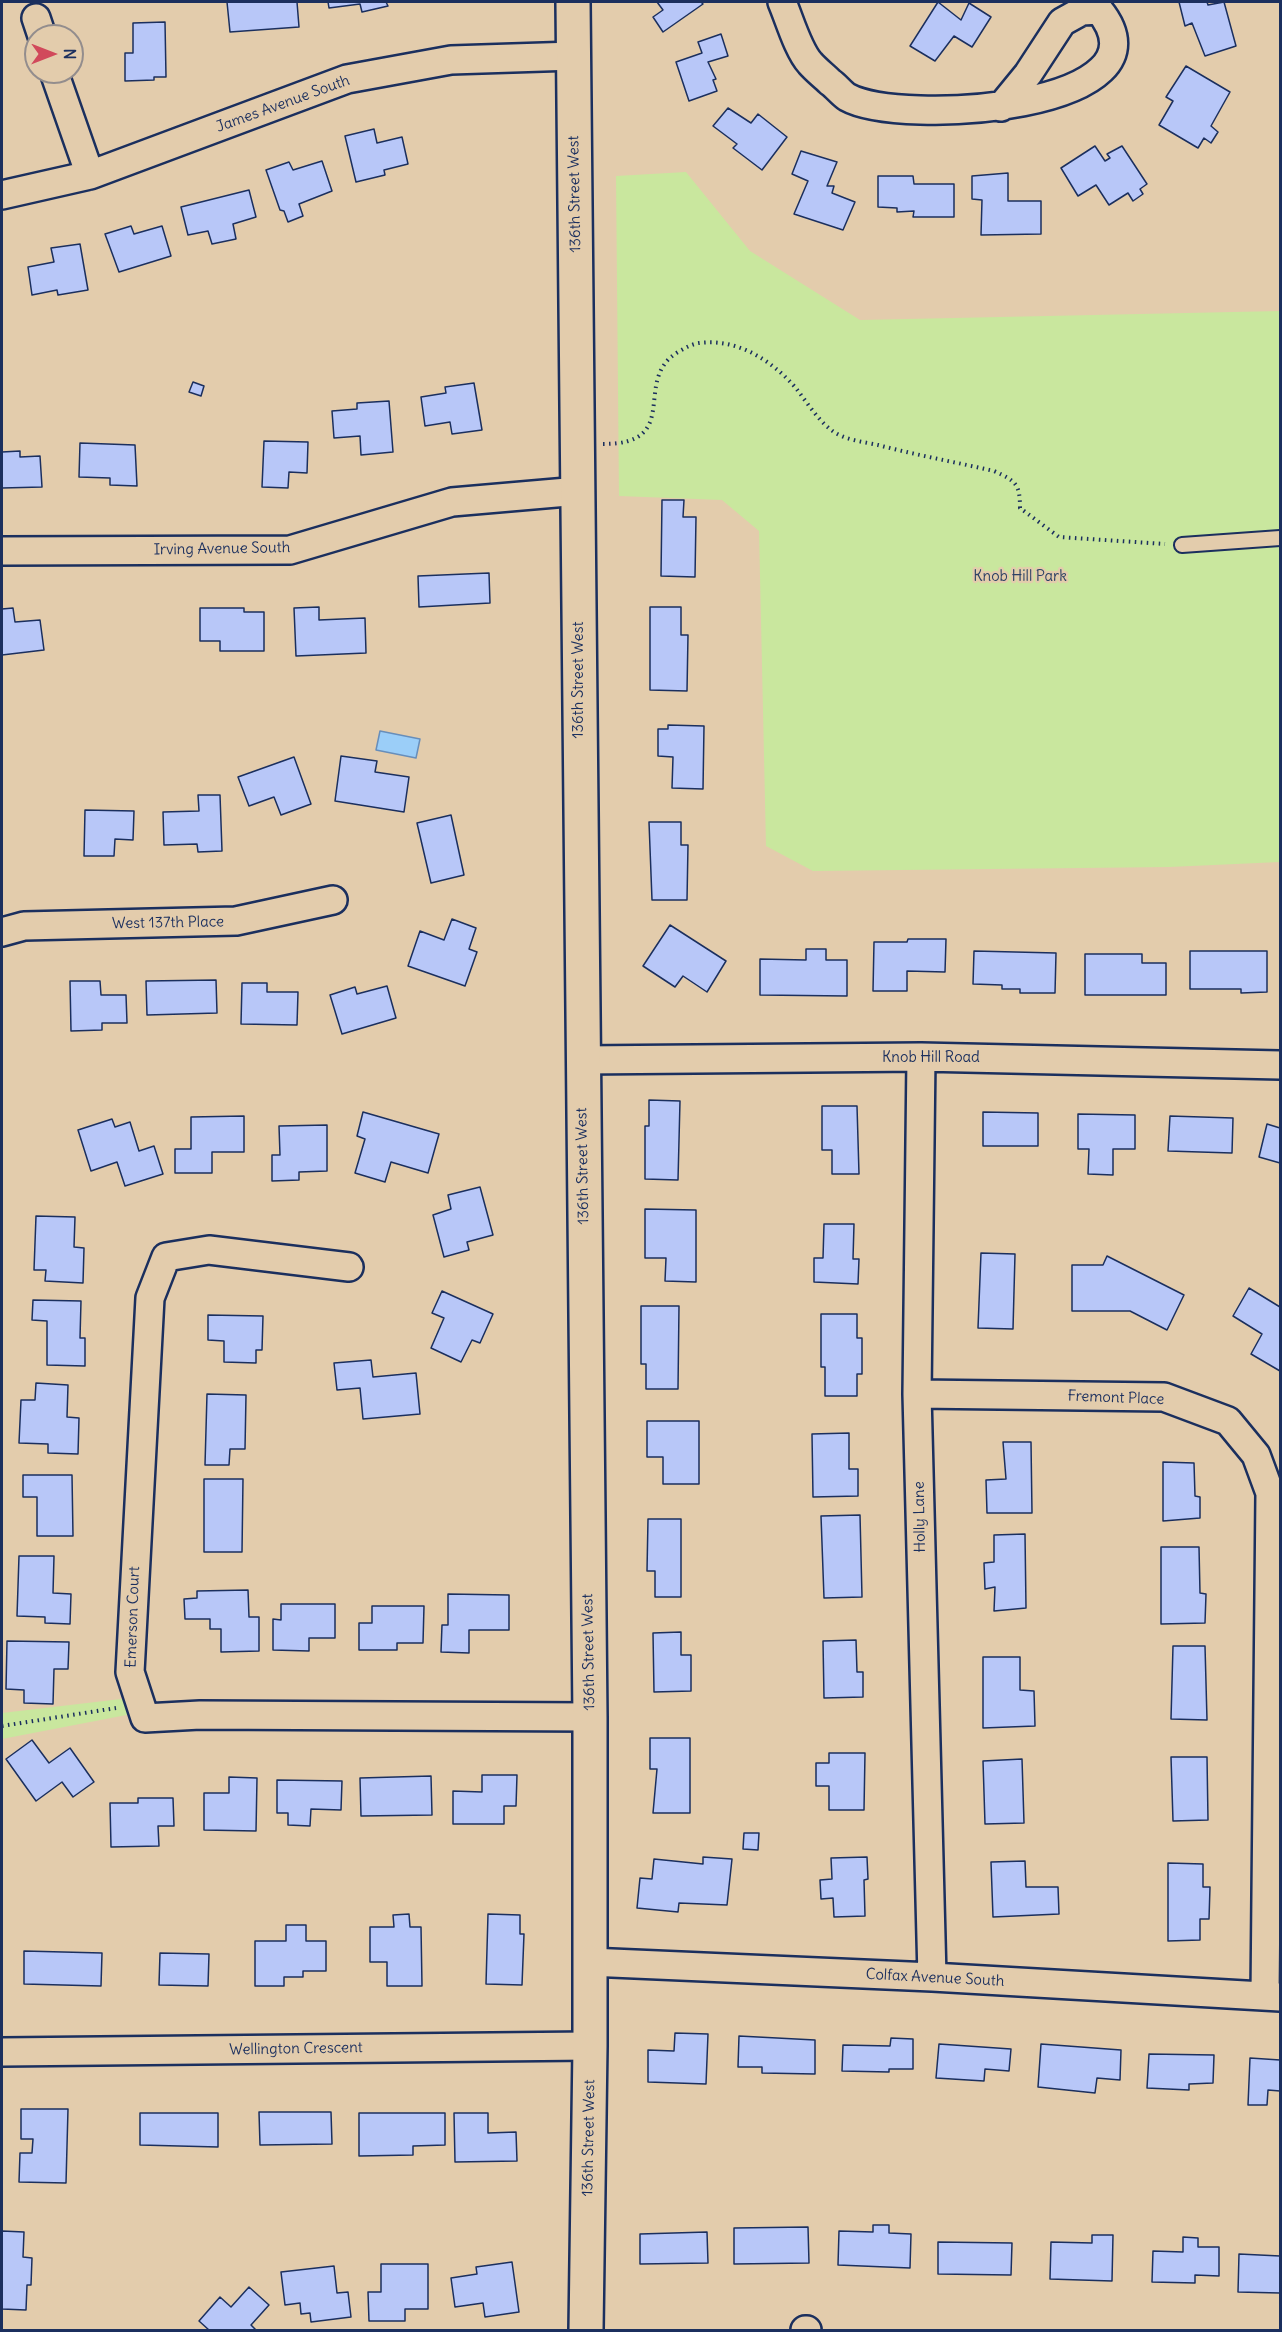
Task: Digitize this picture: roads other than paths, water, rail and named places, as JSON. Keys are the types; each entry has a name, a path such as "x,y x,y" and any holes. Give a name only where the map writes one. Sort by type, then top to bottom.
{"street":[{"name":"136th Street West","path":"573,2 590,1717 590,2046 585,2331"},
{"path":"782,2 808,62 848,97 906,111 1001,107"},
{"name":"James Avenue South","path":"2,195 90,175 347,79 451,60 574,56"},
{"path":"58,84 90,175"},
{"name":"Irving Avenue South","path":"2,551 290,550 452,502 579,491"},
{"name":"West 137th Place","path":"2,932 24,926 236,921 333,900"},
{"name":"Knob Hill Road","path":"582,1060 921,1057 1281,1065"},
{"name":"Holly Lane","path":"921,1057 917,1394 932,1977"},
{"name":"Emerson Court","path":"349,1267 209,1250 166,1257 150,1298 130,1672 145,1718 200,1715 590,1717"},
{"name":"Fremont Place","path":"917,1394 1164,1396 1228,1421 1256,1455 1270,1493 1275,1671 1273,1996"},
{"name":"Colfax Avenue South","path":"589,1962 932,1977 1273,1996"},
{"name":"Wellington Crescent","path":"2,2052 590,2046"}],"lane":[{"path":"1182,545 1281,538"}],"water":[{"path":"380,731 420,739 416,758 376,750"}],"park label":[{"name":"Knob Hill Park","path":"1020,577"}]}
